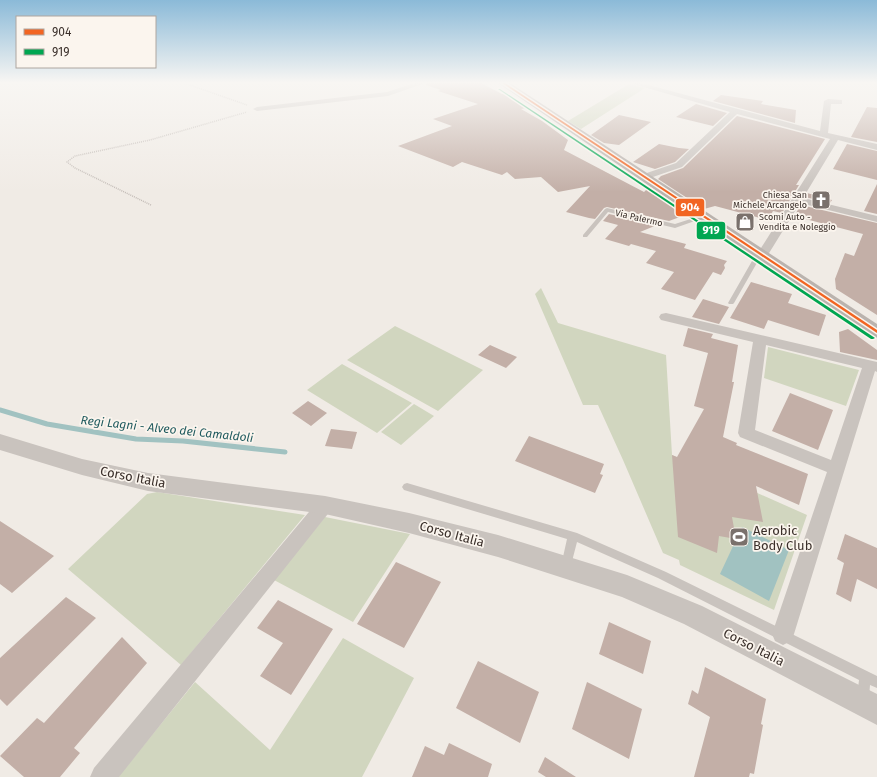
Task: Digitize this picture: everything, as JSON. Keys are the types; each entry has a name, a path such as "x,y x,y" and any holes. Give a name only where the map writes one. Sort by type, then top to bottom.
{"main road":[{"path":"557,119 877,332"}],"street":[{"path":"644,178 679,165 727,119"},
{"path":"766,119 835,138 877,147"},
{"path":"824,135 826,119"},
{"path":"760,255 835,138"},
{"path":"797,199 877,219"},
{"path":"666,317 873,366 836,469 783,634"},
{"path":"760,340 746,433 836,469"},
{"name":"Corso Italia","path":"0,442 82,467 148,482 325,505 409,523 498,546 627,587 693,615 870,706"},
{"path":"103,777 325,505"}],"lane":[{"name":"Via Palermo","path":"585,236 607,210 675,226 703,217"},
{"path":"731,303 760,255"},
{"path":"407,487 573,536 662,575 877,682"},
{"path":"566,567 573,536"},
{"path":"865,677 870,706"}],"path":[{"path":"151,205 75,168 67,162 75,156 150,140 222,119"}],"green space":[{"path":"571,119 596,119 581,129 568,121"},
{"path":"541,288 558,323 666,355 672,455 807,515 774,610 680,565 679,560 663,553 598,405 583,405 535,294"},
{"path":"395,326 483,370 438,411 347,360"},
{"path":"768,347 859,370 846,406 764,378"},
{"path":"342,364 412,403 377,433 307,390"},
{"path":"414,404 434,416 401,445 381,432"},
{"path":"157,492 305,515 181,665 68,569 147,494"},
{"path":"325,517 410,534 353,622 274,580"},
{"path":"343,638 414,678 362,777 118,777 195,682 270,750"}],"water":[{"path":"742,527 789,550 769,601 720,574"}],"building":[{"path":"434,119 539,119 568,140 564,150 644,192 649,187 688,214 669,221 607,207 604,208 595,219 589,218 566,212 590,186 558,192 541,177 515,179 507,172 502,175 462,162 453,167 398,146 452,126"},
{"path":"613,119 638,119 651,122 619,145 604,143 591,135"},
{"path":"685,119 720,119 713,126"},
{"path":"734,119 749,119 825,139 796,185 799,185 782,213 773,211 768,220 715,206 704,209 658,179 661,176 683,168"},
{"path":"781,119 795,119 795,123"},
{"path":"860,119 877,119 877,142 851,137"},
{"path":"659,144 689,149 675,162 655,169 633,162"},
{"path":"847,144 877,151 877,180 833,169"},
{"path":"877,184 877,214 864,211"},
{"name":"Chiesa San Michele Arcangelo","path":"807,193 832,200 830,203 805,197"},
{"path":"801,205 877,223 877,315 836,289 835,279 845,253 854,256 863,234 794,216"},
{"path":"609,214 657,225 640,232 686,244 684,248 727,261 724,265 725,268 721,275 713,272 695,300 661,289 674,272 646,263 656,251 631,244 629,246 605,239 618,225 603,221"},
{"path":"751,282 792,294 788,303 826,315 819,336 768,320 764,329 730,318"},
{"path":"703,299 729,307 719,324 692,317"},
{"path":"688,328 713,334 711,338 738,345 732,382 734,382 723,437 737,443 736,445 808,474 799,505 756,486 763,522 732,517 736,539 719,536 717,553 678,537 672,455 677,457 704,409 694,406 708,353 683,346"},
{"path":"848,329 877,350 877,360 840,352 839,332"},
{"path":"490,345 517,357 506,368 478,355"},
{"path":"790,393 833,410 818,450 772,431"},
{"path":"308,401 327,413 311,426 292,413"},
{"path":"331,429 357,432 352,449 325,446"},
{"path":"529,436 604,464 600,474 603,475 595,493 515,461"},
{"path":"0,521 54,556 12,593 0,584"},
{"path":"845,534 877,548 877,589 857,579 851,602 836,594 844,563 837,559"},
{"path":"396,562 441,582 404,648 357,624"},
{"path":"66,597 96,618 7,706 0,699 0,658"},
{"path":"278,600 333,629 291,695 260,676 283,643 257,628"},
{"path":"609,622 651,641 643,674 599,654"},
{"path":"122,637 147,663 74,748 80,753 60,777 24,777 0,756 37,718 44,723"},
{"path":"478,661 539,692 520,743 456,708"},
{"path":"705,667 766,699 754,774 750,773 749,777 694,777 710,717 688,704 692,690 698,694"},
{"path":"587,682 642,709 629,759 572,729"},
{"path":"449,743 492,764 488,777 412,777 425,746 444,755"},
{"path":"545,757 576,777 546,777 538,772"}],"waterway":[{"name":"Regi Lagni - Alveo dei Camaldoli","path":"0,410 47,424 136,439 183,441 285,452"}],"transit line":[{"name":"919","path":"544,119 873,338"},
{"name":"904","path":"557,119 877,332"}],"place":[{"name":"Chiesa San Michele Arcangelo","path":"821,200"},
{"name":"Scomi Auto - Vendita e Noleggio","path":"745,222"},
{"name":"Aerobic Body Club","path":"739,537"}]}
